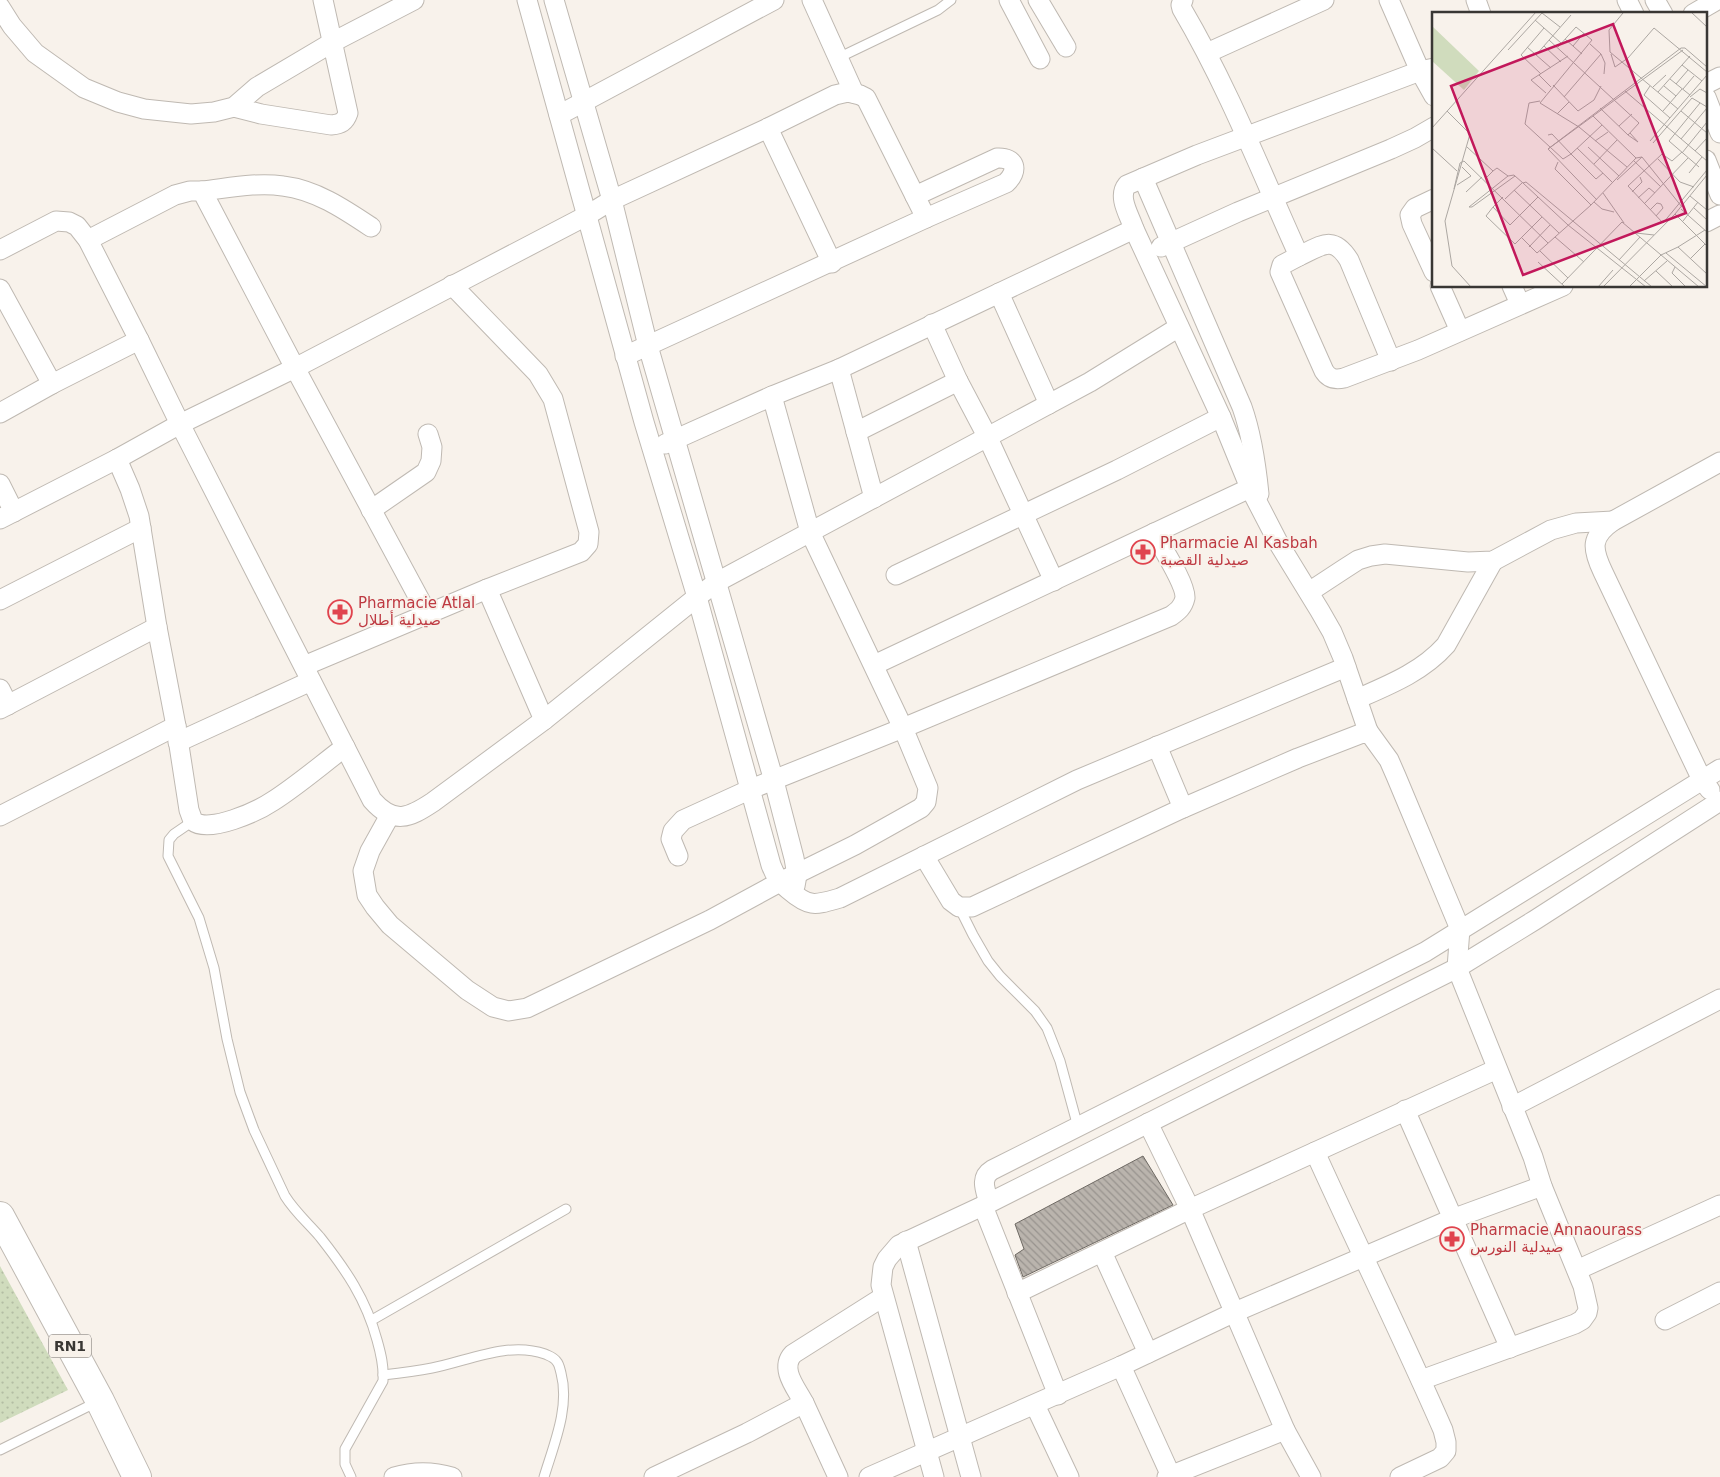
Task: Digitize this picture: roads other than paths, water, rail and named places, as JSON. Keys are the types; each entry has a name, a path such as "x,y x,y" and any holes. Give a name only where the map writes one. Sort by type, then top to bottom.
{"main road":[{"name":"RN1","path":"0,1216 100,1401 137,1477"}],"street":[{"path":"234,107 261,114 331,125 344,122 348,113 323,0"},
{"path":"0,7 12,26 36,53 84,88 118,102 144,109 191,114 214,112 234,107 257,87 333,42 414,0"},
{"path":"527,0 625,356 697,597 771,865 788,878 794,894 804,902 811,904 840,898 1077,780 1346,667"},
{"path":"554,0 612,200 648,346 774,781 794,858 788,878"},
{"path":"559,115 774,0"},
{"path":"812,0 854,93"},
{"path":"1038,0 1066,47"},
{"path":"1183,0 1182,9 1208,53 1247,136 1298,256"},
{"path":"1208,53 1324,0"},
{"path":"1389,0 1427,69 1432,88"},
{"path":"1476,0 1480,12"},
{"path":"1627,0 1633,12"},
{"path":"1696,12 1717,0"},
{"path":"1012,1 1040,59"},
{"path":"1421,1380 1575,1324 1585,1317 1588,1308 1583,1286 1456,968 1460,928 1396,776 1389,760 1368,731 1332,632 1279,544 1250,488 1221,417 1146,255 1122,197 1127,185 1143,178 1247,136 1427,69"},
{"path":"1708,83 1720,77"},
{"path":"0,484 7,515 586,216 612,200 835,95 848,92 866,98 926,218"},
{"path":"1708,102 1720,133"},
{"path":"768,128 832,263"},
{"path":"1146,255 1170,242 1407,142 1432,128"},
{"path":"625,356 832,263 926,218 1006,184 1013,177 1013,165 1009,160 996,158 915,196"},
{"path":"1708,165 1720,195"},
{"path":"1143,178 1245,416 1256,464 1260,505"},
{"path":"88,240 175,195 190,191 261,185 284,186 308,192 331,202 371,226"},
{"path":"202,191 294,368 428,615"},
{"path":"1432,200 1415,208 1410,215 1412,224 1432,268"},
{"path":"1708,221 1720,215"},
{"path":"0,250 56,221 69,222 77,226 88,240 372,800 381,810 390,815 403,817 417,813 544,720 717,582 1090,382 1179,327"},
{"path":"652,449 772,396 839,369 1134,228"},
{"path":"1391,360 1349,260 1336,245 1328,243 1282,265 1280,272 1327,375 1338,380 1391,360 1558,288"},
{"path":"0,816 307,674 428,615 487,589 581,552 588,544 589,532 557,411 548,388 538,374 452,285"},
{"path":"1441,288 1460,331"},
{"path":"1513,288 1520,304"},
{"path":"0,289 52,384"},
{"path":"999,293 1048,404"},
{"path":"932,324 958,382 987,436 1054,581"},
{"path":"0,413 139,340"},
{"path":"839,369 874,498"},
{"path":"856,432 958,382"},
{"path":"390,815 370,851 363,871 367,895 374,907 390,925 467,990 493,1007 509,1011 527,1008 710,920 921,808 928,796 926,781 903,728 810,532 772,396"},
{"path":"896,575 1117,470 1221,417"},
{"path":"371,510 426,472 432,461 432,447 428,434"},
{"path":"117,459 133,496 141,528 156,626 177,734 189,810 194,821 201,825 210,825 223,823 254,812 273,801 345,747"},
{"path":"934,1477 883,1296 881,1276 883,1267 892,1252 906,1241 986,1205 1456,968 1720,802 1702,780 1596,557 1595,549 1597,535 1612,521 1720,462"},
{"path":"874,666 1250,488"},
{"path":"1309,592 1358,560 1371,556 1385,554 1468,562 1493,562 1558,528 1576,523 1612,521"},
{"path":"0,600 141,528"},
{"path":"678,856 672,839 673,831 683,820 751,789 1171,616 1179,610 1185,599 1182,584 1154,533"},
{"path":"1357,699 1398,681 1436,656 1446,645 1493,562"},
{"path":"487,589 544,720"},
{"path":"3,701 156,626"},
{"path":"924,856 951,901 959,907 972,907 1183,808 1298,758 1368,731"},
{"path":"1157,746 1183,808"},
{"path":"1058,1394 1017,1293 986,1205 984,1182 987,1174 1425,952 1460,928 1720,769"},
{"path":"1512,1107 1720,999"},
{"path":"1017,1293 1190,1209 1497,1069"},
{"path":"1405,1110 1510,1348"},
{"path":"1148,1123 1190,1209 1285,1430 1311,1477"},
{"path":"1078,1127 1089,1152"},
{"path":"1315,1152 1443,1430 1446,1451 1435,1461 1400,1477"},
{"path":"869,1477 1035,1405 1235,1312 1452,1219 1542,1186"},
{"path":"1577,1270 1720,1205"},
{"path":"906,1241 971,1477"},
{"path":"1102,1252 1148,1353"},
{"path":"1665,1320 1720,1292"},
{"path":"838,1477 787,1371 787,1363 793,1354 883,1296"},
{"path":"1121,1366 1169,1476 1285,1430"},
{"path":"654,1477 747,1433 804,1403"},
{"path":"1035,1405 1069,1477"},
{"path":"394,1477 419,1472 436,1472 452,1477"}],"lane":[{"path":"838,58 938,10 951,0"},
{"path":"194,821 174,834 170,840 168,856 193,906 208,948 227,1039 246,1109 285,1196 319,1237 360,1293 372,1320 382,1358 384,1369 379,1390 345,1449 345,1464 351,1477"},
{"path":"959,907 988,961 1000,976 1035,1011 1047,1028 1060,1061 1078,1127"},
{"path":"372,1320 566,1209"},
{"path":"383,1375 434,1368 482,1355 515,1350 534,1350 552,1357 558,1362 563,1382 563,1405 556,1439 544,1477"},
{"path":"0,1450 100,1401"}],"place":[{"name":"Pharmacie Al Kasbah صيدلية القصبة","path":"1143,552"},
{"name":"Pharmacie Atlal صيدلية أطلال","path":"340,612"},
{"name":"Pharmacie Annaourass صيدلية النورس","path":"1452,1239"}]}
